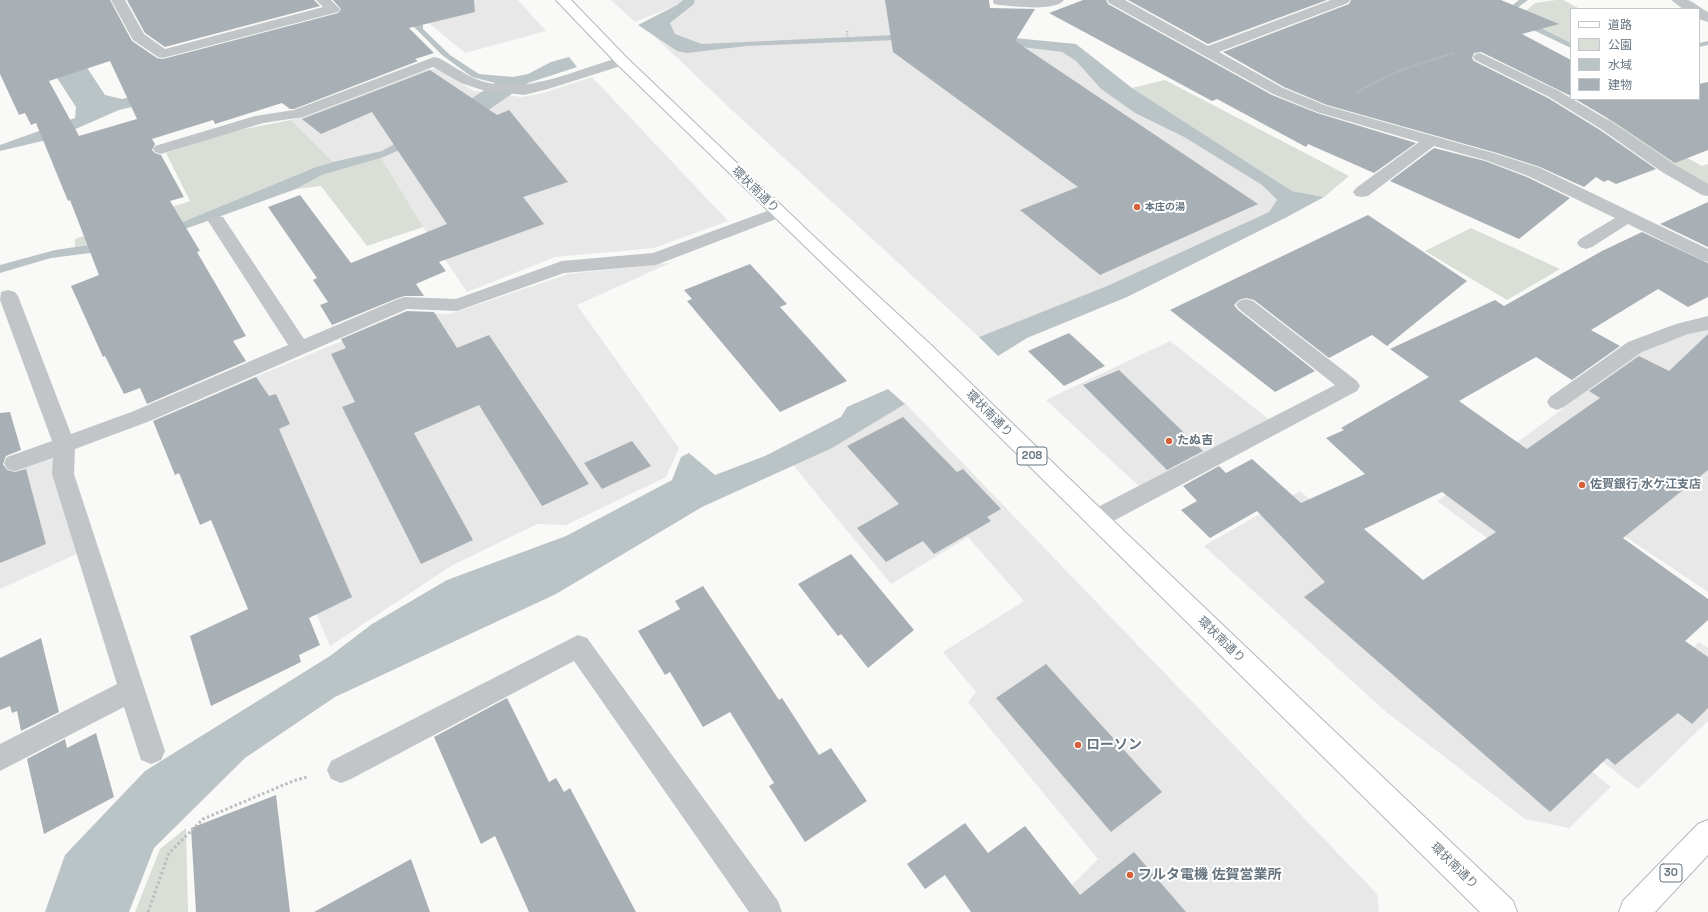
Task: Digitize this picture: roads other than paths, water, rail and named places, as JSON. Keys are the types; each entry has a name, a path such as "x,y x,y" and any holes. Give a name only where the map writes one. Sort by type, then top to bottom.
{"main road":[{"name":"環状南通り","path":"563,0 622,60 778,212 922,348 1096,519 1502,912"},
{"name":"30","path":"1634,912 1708,834"}],"street":[{"path":"118,0 138,37 163,54 333,9 323,0"},
{"path":"999,1 1047,3 1056,0"},
{"path":"1114,0 1141,7 1214,49 1278,91 1322,109 1430,141 1491,157 1534,172 1708,256"},
{"path":"1214,49 1343,0"},
{"path":"1678,0 1691,8"},
{"path":"1480,57 1530,84 1554,94 1607,126 1668,168 1708,190"},
{"path":"161,149 261,119 297,114 434,61 466,80 488,87 524,90 543,86 622,60"},
{"path":"1362,192 1430,141"},
{"path":"14,463 142,416 405,303 457,305 562,267 656,259 778,212"},
{"path":"1586,243 1628,217"},
{"path":"217,221 299,348"},
{"path":"8,296 64,445 64,474 151,751"},
{"path":"1096,519 1350,386 1246,304"},
{"path":"1557,402 1635,347 1683,329 1708,323"},
{"path":"341,770 578,646 767,912"},
{"path":"0,758 131,690"}],"water":[{"path":"683,0 695,0 694,4 670,23 675,34 702,44 894,35 943,31 1076,44 1132,88 1292,191 1324,197 1127,297 1027,338 998,356 979,337 1107,286 1269,212 1277,200 1262,185 1184,137 1135,113 1101,89 1076,61 1062,52 947,38 746,46 687,53 677,51 638,25 677,5"},
{"path":"24,3 32,5 63,54 84,63 105,95 122,99 155,91 181,80 267,54 350,24 413,16 423,23 423,29 450,55 479,74 513,77 528,74 551,62 569,57 577,67 528,83 484,113 381,158 322,175 296,189 199,224 129,248 51,258 0,273 0,265 55,250 123,240 175,225 316,167 382,151 442,118 495,83 472,77 442,55 411,24 396,24 349,36 153,102 119,110 55,138 0,151 0,145 75,118 76,107 48,64 56,57 25,7 15,6 0,10 0,8"},
{"path":"888,389 905,404 832,448 702,507 556,594 335,697 245,758 154,848 129,912 45,912 65,855 145,771 330,656 372,624 447,580 566,536 672,480 681,457 689,453 715,475 765,456 841,417 847,407"}],"waterway":[{"path":"1524,0 1509,11 1515,18 1570,46"},
{"path":"1700,45 1708,43"}],"place":[{"name":"本庄の湯","path":"1137,207"},
{"name":"たぬ吉","path":"1169,441"},
{"name":"佐賀銀行 水ケ江支店","path":"1582,485"},
{"name":"ローソン","path":"1078,745"},
{"name":"フルタ電機 佐賀営業所","path":"1130,875"}]}
